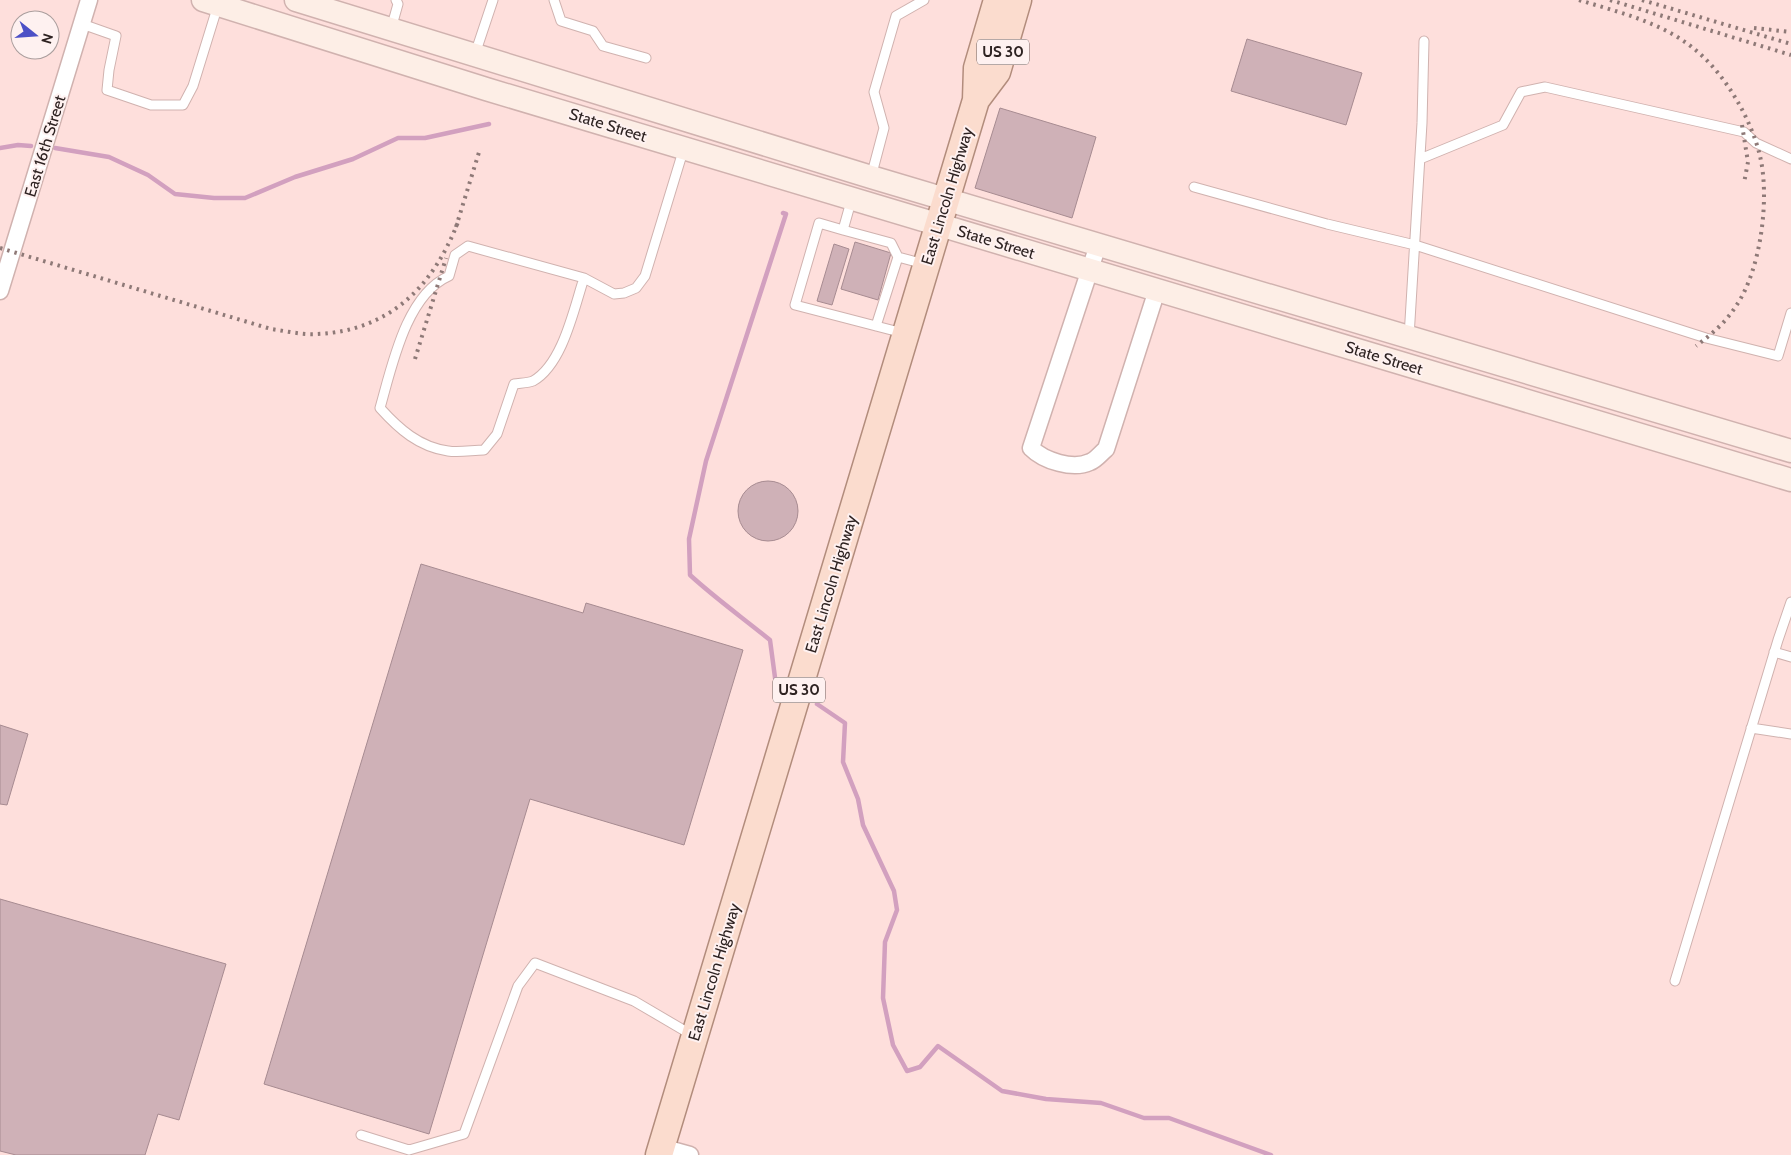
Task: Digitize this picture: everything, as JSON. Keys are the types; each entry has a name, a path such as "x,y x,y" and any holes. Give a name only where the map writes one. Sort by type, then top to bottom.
{"main road":[{"name":"East Lincoln Highway","path":"660,1151 976,100 977,68 997,0"},
{"name":"East Lincoln Highway","path":"976,100 997,72 1018,0"}],"street":[{"name":"East 16th Street","path":"0,292 89,0"},
{"name":"State Street","path":"296,0 946,200 1791,451"},
{"name":"State Street","path":"210,2 1090,271 1791,480"},
{"path":"1098,245 1032,448 1039,456 1074,466 1092,462 1106,449 1157,290"},
{"path":"660,1151 690,1155"}],"lane":[{"path":"391,29 398,4 396,0"},
{"path":"475,55 493,0"},
{"path":"554,0 561,21 593,31 603,46 646,58"},
{"path":"871,177 884,128 874,92 896,16 924,0"},
{"path":"82,24 116,36 109,70 108,90 151,105 183,105 194,86 210,2"},
{"path":"1409,338 1420,160 1424,41"},
{"path":"1420,160 1503,125 1521,92 1545,87 1744,132 1756,143 1791,159"},
{"path":"584,278 562,346 544,371 533,381 514,384 497,434 484,450 448,451 418,441 400,430 380,408 392,365 417,304 429,288 449,276 455,255 468,246 584,278 614,294 624,293 636,288 645,276 684,148"},
{"path":"1194,187 1326,224 1415,245 1706,338 1778,356 1791,312"},
{"path":"843,230 852,198"},
{"path":"876,326 898,257 891,243 819,223 795,304 876,326 906,334"},
{"path":"898,257 927,264"},
{"path":"1675,981 1774,652 1791,602"},
{"path":"1774,652 1791,657"},
{"path":"1751,728 1791,734"},
{"path":"361,1135 409,1150 464,1134 518,986 535,964 634,1001 694,1037"}],"building":[{"path":"1247,39 1362,73 1346,125 1231,91"},
{"path":"1000,108 1096,137 1072,218 975,188"},
{"path":"855,242 891,253 878,300 841,289"},
{"path":"834,244 849,249 832,305 817,301"},
{"path":"768,481 785,486 793,494 798,511 793,528 785,536 768,541 751,536 743,528 738,511 743,494 751,486"},
{"path":"421,564 583,613 586,603 743,650 684,845 530,799 429,1134 264,1084"},
{"path":"0,725 28,734 7,805 0,804"},
{"path":"0,899 226,964 179,1120 158,1114 145,1155 16,1155 0,1151"}],"waterway":[{"path":"55,148 109,157 148,175 175,194 214,198 245,198 295,177 353,159 398,138 425,138 489,124"},
{"path":"0,148 18,145 31,146"},
{"path":"778,686 776,685 770,640 690,575 689,539 706,461 786,214 783,213"},
{"path":"817,704 845,723 843,762 858,799 863,825 894,891 897,910 885,942 883,998 893,1045 907,1071 920,1067 938,1046 1002,1091 1046,1099 1101,1103 1144,1118 1169,1118 1271,1155"}],"railway":[{"path":"1579,0 1653,25 1681,39 1693,48 1715,70 1735,97 1756,141 1763,173 1764,192 1761,233 1752,273 1745,291 1732,312 1718,328 1696,346"},
{"path":"1610,0 1791,55"},
{"path":"1642,0 1791,44"},
{"path":"1754,28 1791,32"},
{"path":"1742,125 1748,162 1744,183"},
{"path":"456,227 480,149"},
{"path":"0,248 271,329 317,334 343,331 366,324 387,314 405,301 436,266 458,222"},
{"path":"415,359 446,258"}]}
